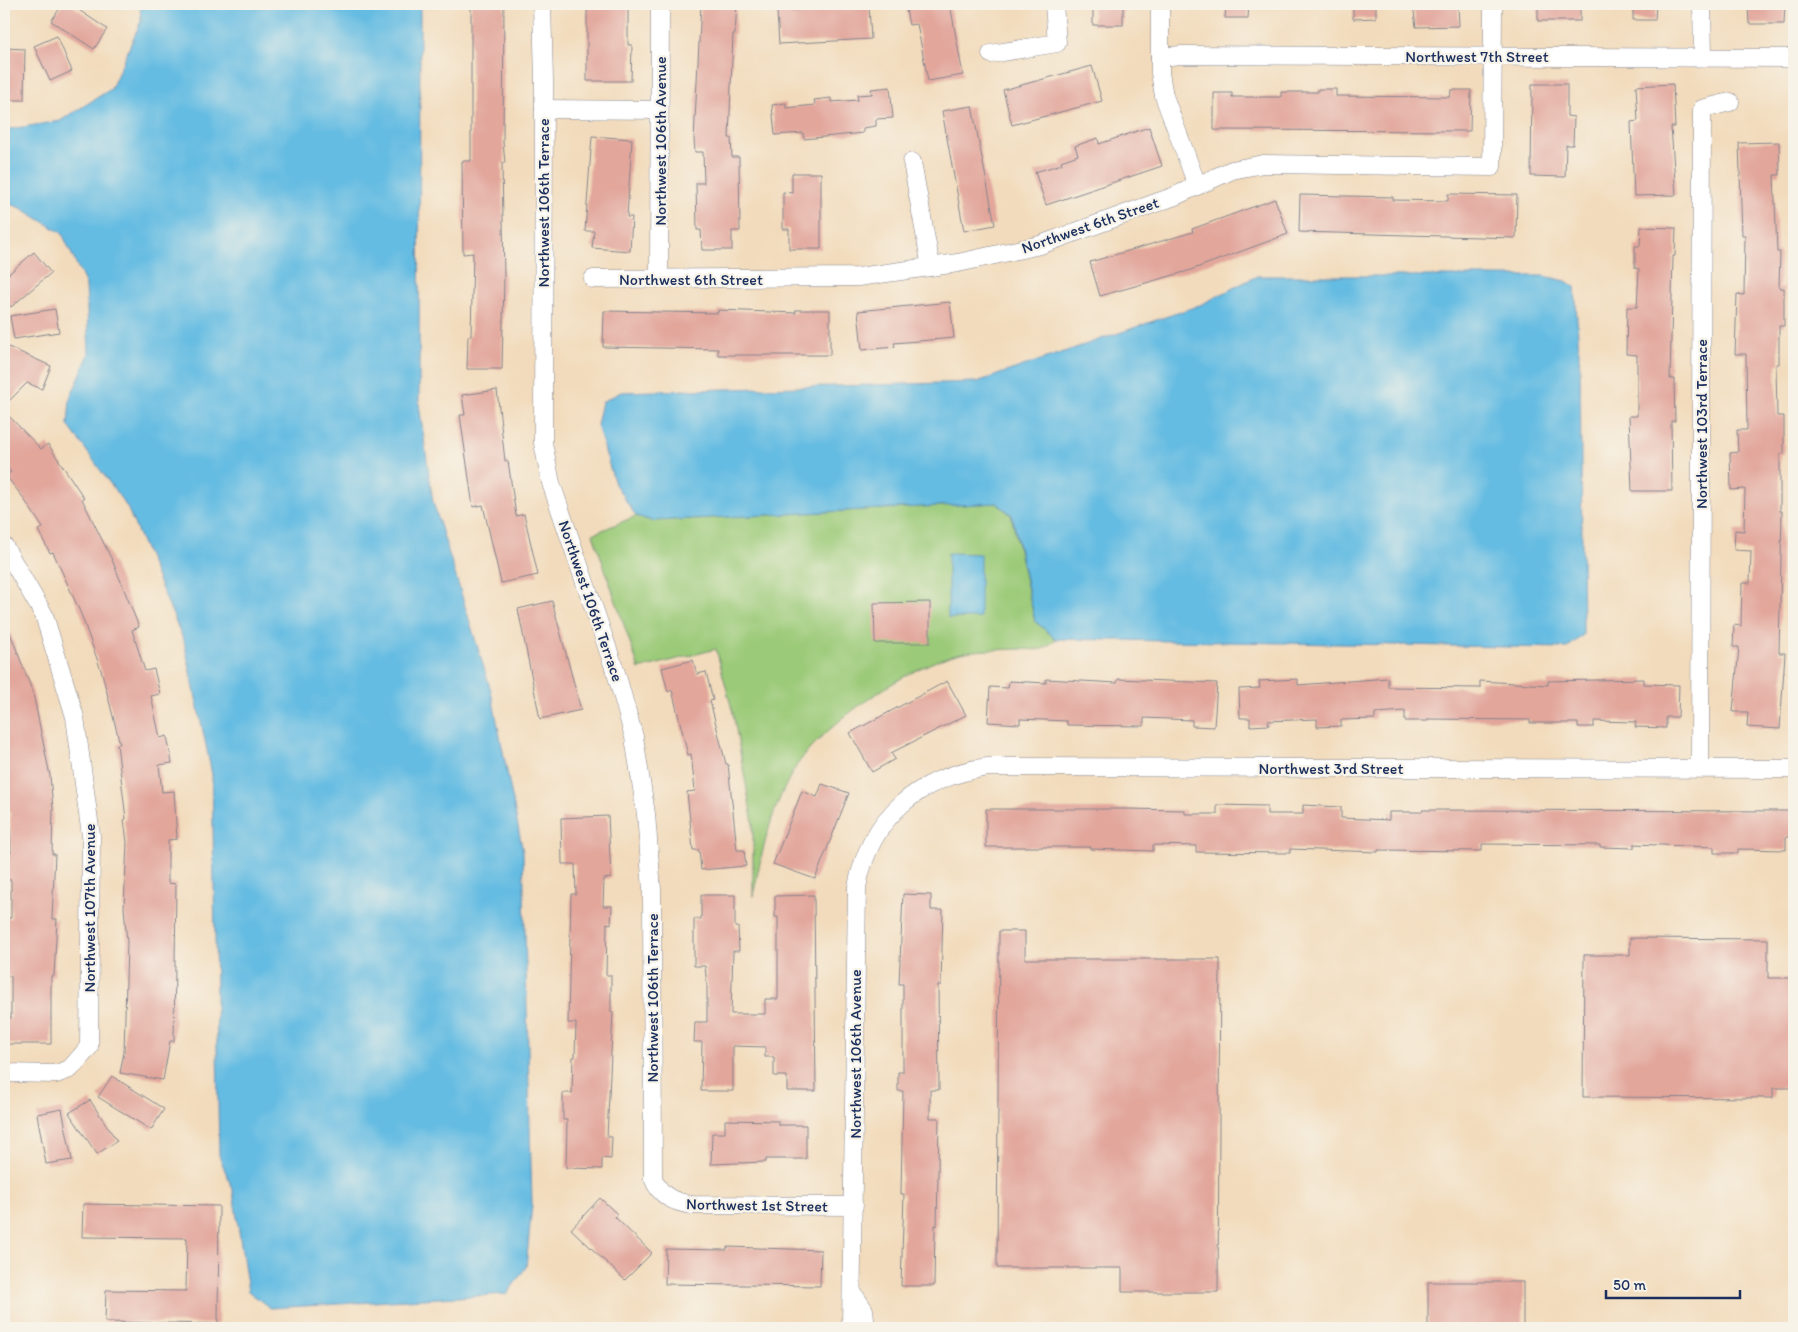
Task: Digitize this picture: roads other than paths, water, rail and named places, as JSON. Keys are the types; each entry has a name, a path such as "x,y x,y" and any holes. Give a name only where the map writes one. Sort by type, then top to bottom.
{"street":[{"name":"Northwest 106th Terrace","path":"542,4 544,109 543,443 551,483 617,676 634,737 646,814 652,890 651,1163 652,1178 663,1195"},
{"name":"Northwest 106th Avenue","path":"659,278 660,4"},
{"path":"991,54 1057,43 1054,4"},
{"path":"1160,4 1160,56 1164,96 1197,185"},
{"path":"1493,4 1494,57"},
{"path":"1702,4 1703,57"},
{"name":"Northwest 7th Street","path":"1160,56 1794,58"},
{"name":"Northwest 6th Street","path":"593,279 858,276 931,267 1040,245 1175,196 1232,170 1262,164 1492,167 1494,57"},
{"name":"Northwest 103rd Terrace","path":"1700,768 1702,109 1730,102"},
{"path":"544,109 659,110"},
{"path":"912,162 931,267"},
{"name":"Northwest 107th Avenue","path":"4,547 9,570 44,615 75,717 91,836 89,1047 70,1069 56,1074 4,1073"},
{"name":"Northwest 3rd Street","path":"884,822 910,797 929,785 948,776 988,768 1794,769"},
{"name":"Northwest 106th Avenue","path":"851,1328 854,1206 856,902 860,870 866,852 884,822"},
{"name":"Northwest 1st Street","path":"663,1195 672,1201 692,1205 854,1206"},
{"path":"852,1292 864,1310 866,1328"}],"water":[{"path":"140,4 420,4 419,404 433,502 491,691 523,852 532,1205 526,1267 507,1294 270,1308 248,1291 233,1191 219,1155 212,774 184,641 127,507 68,425 70,399 89,354 86,285 62,233 21,208 4,202 4,130 60,121 111,89 141,21"},
{"path":"1257,276 1544,276 1566,281 1575,287 1580,370 1583,635 1567,648 1056,639 1035,621 1012,515 997,503 652,521 636,516 615,484 597,425 602,402 621,392 977,382 1200,305"},
{"path":"948,553 980,554 980,618 948,618"}]}
